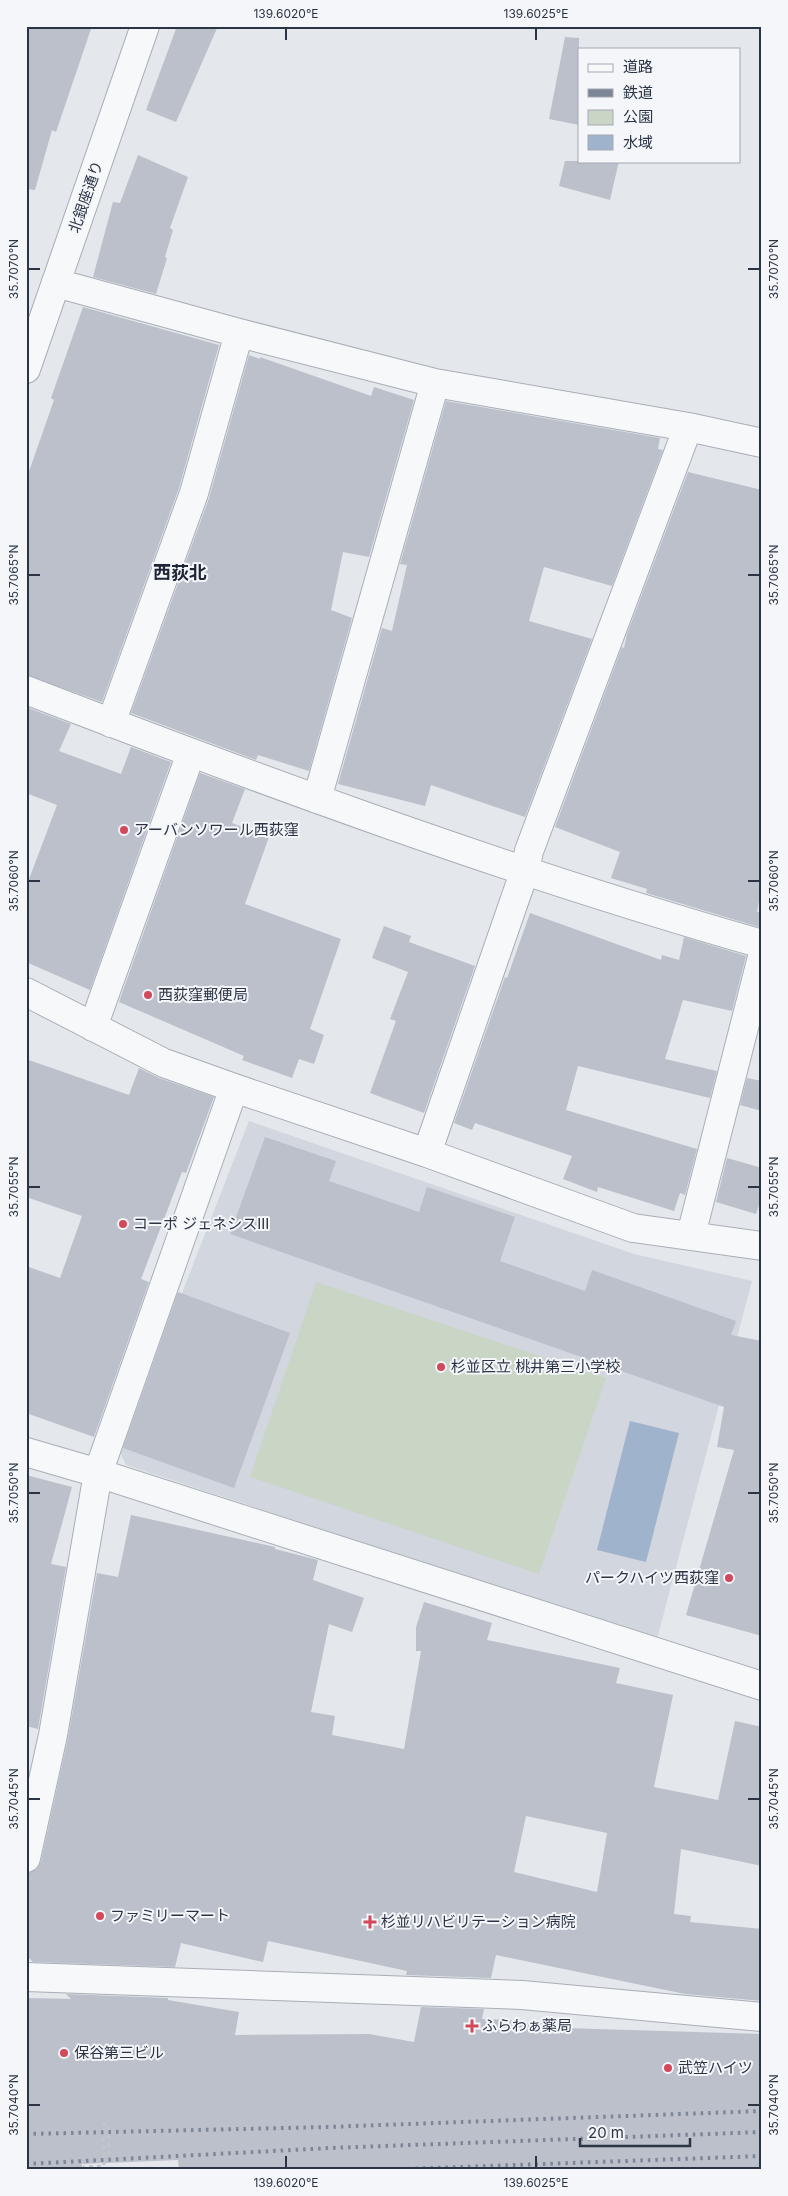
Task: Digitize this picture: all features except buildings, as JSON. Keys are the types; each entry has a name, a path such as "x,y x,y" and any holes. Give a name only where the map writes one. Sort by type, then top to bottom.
{"street":[{"name":"北銀座通り","path":"26,368 145,26"},
{"path":"56,283 239,333 435,383 688,427 762,443"},
{"path":"112,723 194,493 239,333"},
{"path":"317,799 435,383"},
{"path":"427,1153 525,870 529,851 688,427"},
{"path":"26,690 317,799 646,911 762,944"},
{"path":"93,1027 191,753"},
{"path":"690,1235 762,957"},
{"path":"26,992 164,1062 234,1088 427,1153 633,1228 762,1246"},
{"path":"26,1858 52,1734 98,1473 234,1088"},
{"path":"26,1452 98,1473 762,1686"},
{"path":"26,1977 522,1995 762,2017"}],"path":[{"path":"84,2170 84,2167 104,2166 104,2125 108,2124 110,2169 94,2170"}],"shaded area":[{"name":"杉並区立 桃井第三小学校","path":"249,1121 634,1254 752,1281 657,1639 126,1465 120,1452"}],"green space":[{"path":"316,1282 606,1378 539,1574 250,1477"}],"water":[{"path":"630,1421 679,1433 646,1562 597,1550"}],"railway":[{"path":"26,2134 327,2127 762,2111"},
{"path":"26,2164 330,2148 762,2132"},
{"path":"378,2170 762,2156"}],"place":[{"name":"アーバンソワール西荻窪","path":"124,830"},
{"name":"西荻窪郵便局","path":"148,995"},
{"name":"コーポ ジェネシスIII","path":"123,1224"},
{"name":"杉並区立 桃井第三小学校","path":"441,1367"},
{"name":"パークハイツ西荻窪","path":"729,1578"},
{"name":"ファミリーマート","path":"100,1916"},
{"name":"杉並リハビリテーション病院","path":"370,1922"},
{"name":"ふらわぁ薬局","path":"472,2026"},
{"name":"保谷第三ビル","path":"64,2053"},
{"name":"武笠ハイツ","path":"668,2068"}],"district":[{"name":"西荻北","path":"180,573"}]}
